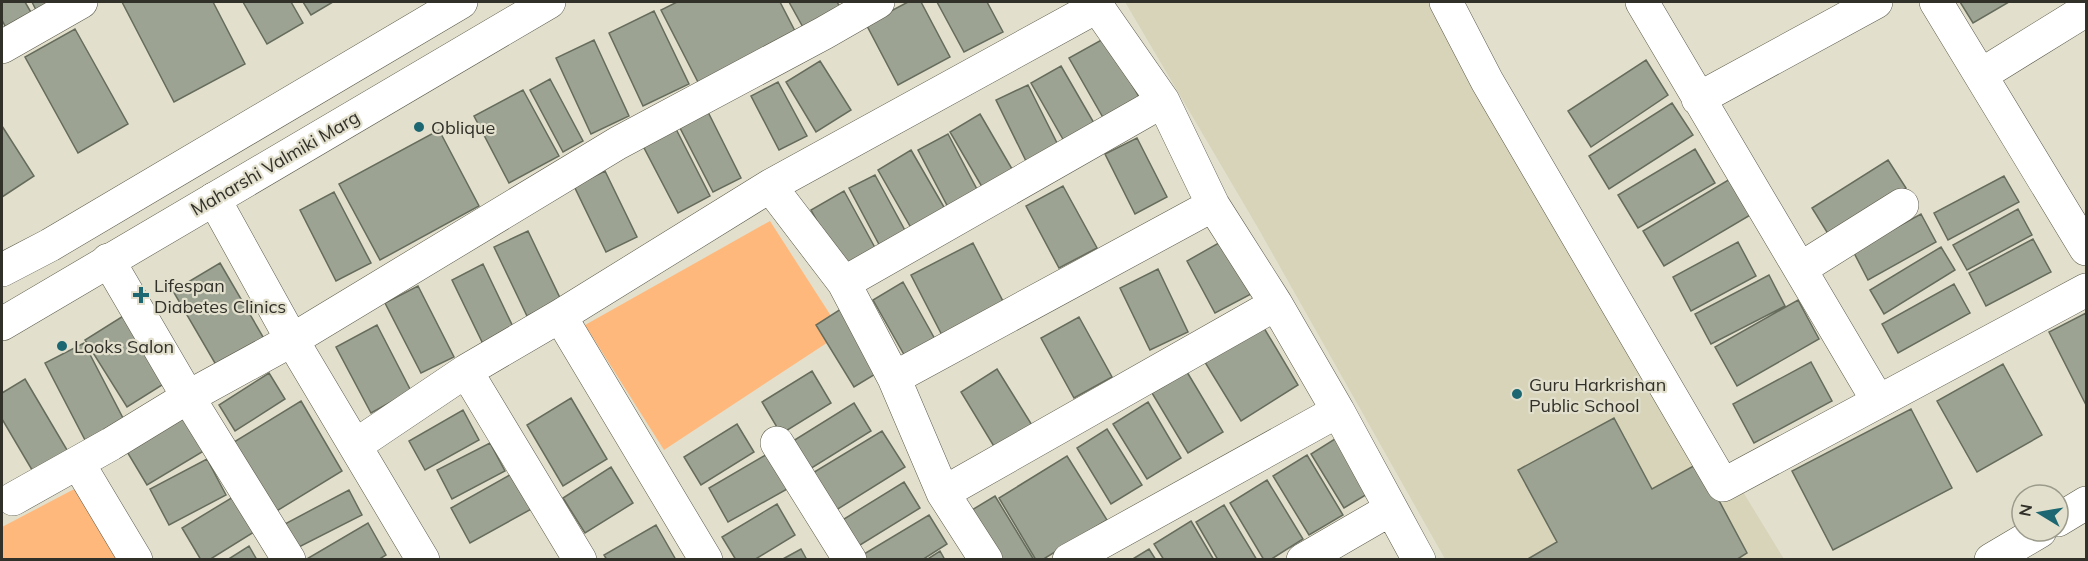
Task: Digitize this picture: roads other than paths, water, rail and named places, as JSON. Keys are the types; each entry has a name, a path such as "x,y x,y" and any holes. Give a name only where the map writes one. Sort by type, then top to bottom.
{"street":[{"path":"2,47 81,2"},
{"path":"3,267 50,245 461,2"},
{"name":"Maharshi Valmiki Marg","path":"2,324 548,2"},
{"path":"13,499 78,464 188,397 292,340 618,143 878,2"},
{"path":"1446,2 1487,81 1723,485 2086,290"},
{"path":"1642,2 1878,401"},
{"path":"1698,99 1876,2"},
{"path":"1936,2 2086,249"},
{"path":"356,445 465,371 560,316 770,186 1095,4 1162,101 1213,205 1276,304 1338,411 1419,560"},
{"path":"1981,75 2084,9"},
{"path":"844,283 1162,101"},
{"path":"770,186 844,283 894,378 943,493 986,560"},
{"path":"214,199 292,340 423,560"},
{"path":"894,378 1213,205"},
{"path":"1800,269 1902,205"},
{"path":"108,260 188,397 289,560"},
{"path":"943,493 1276,304"},
{"path":"560,316 706,560"},
{"path":"465,371 580,560"},
{"path":"1069,560 1338,411"},
{"path":"777,443 850,560"},
{"path":"78,464 136,560"},
{"path":"2070,513 2086,503"},
{"path":"1303,560 1391,509"},
{"path":"1991,560 2020,543"}],"place":[{"name":"Oblique","path":"419,127"},
{"name":"Lifespan Diabetes Clinics","path":"141,295"},
{"name":"Looks Salon","path":"62,346"},
{"name":"Guru Harkrishan Public School","path":"1517,394"}]}
